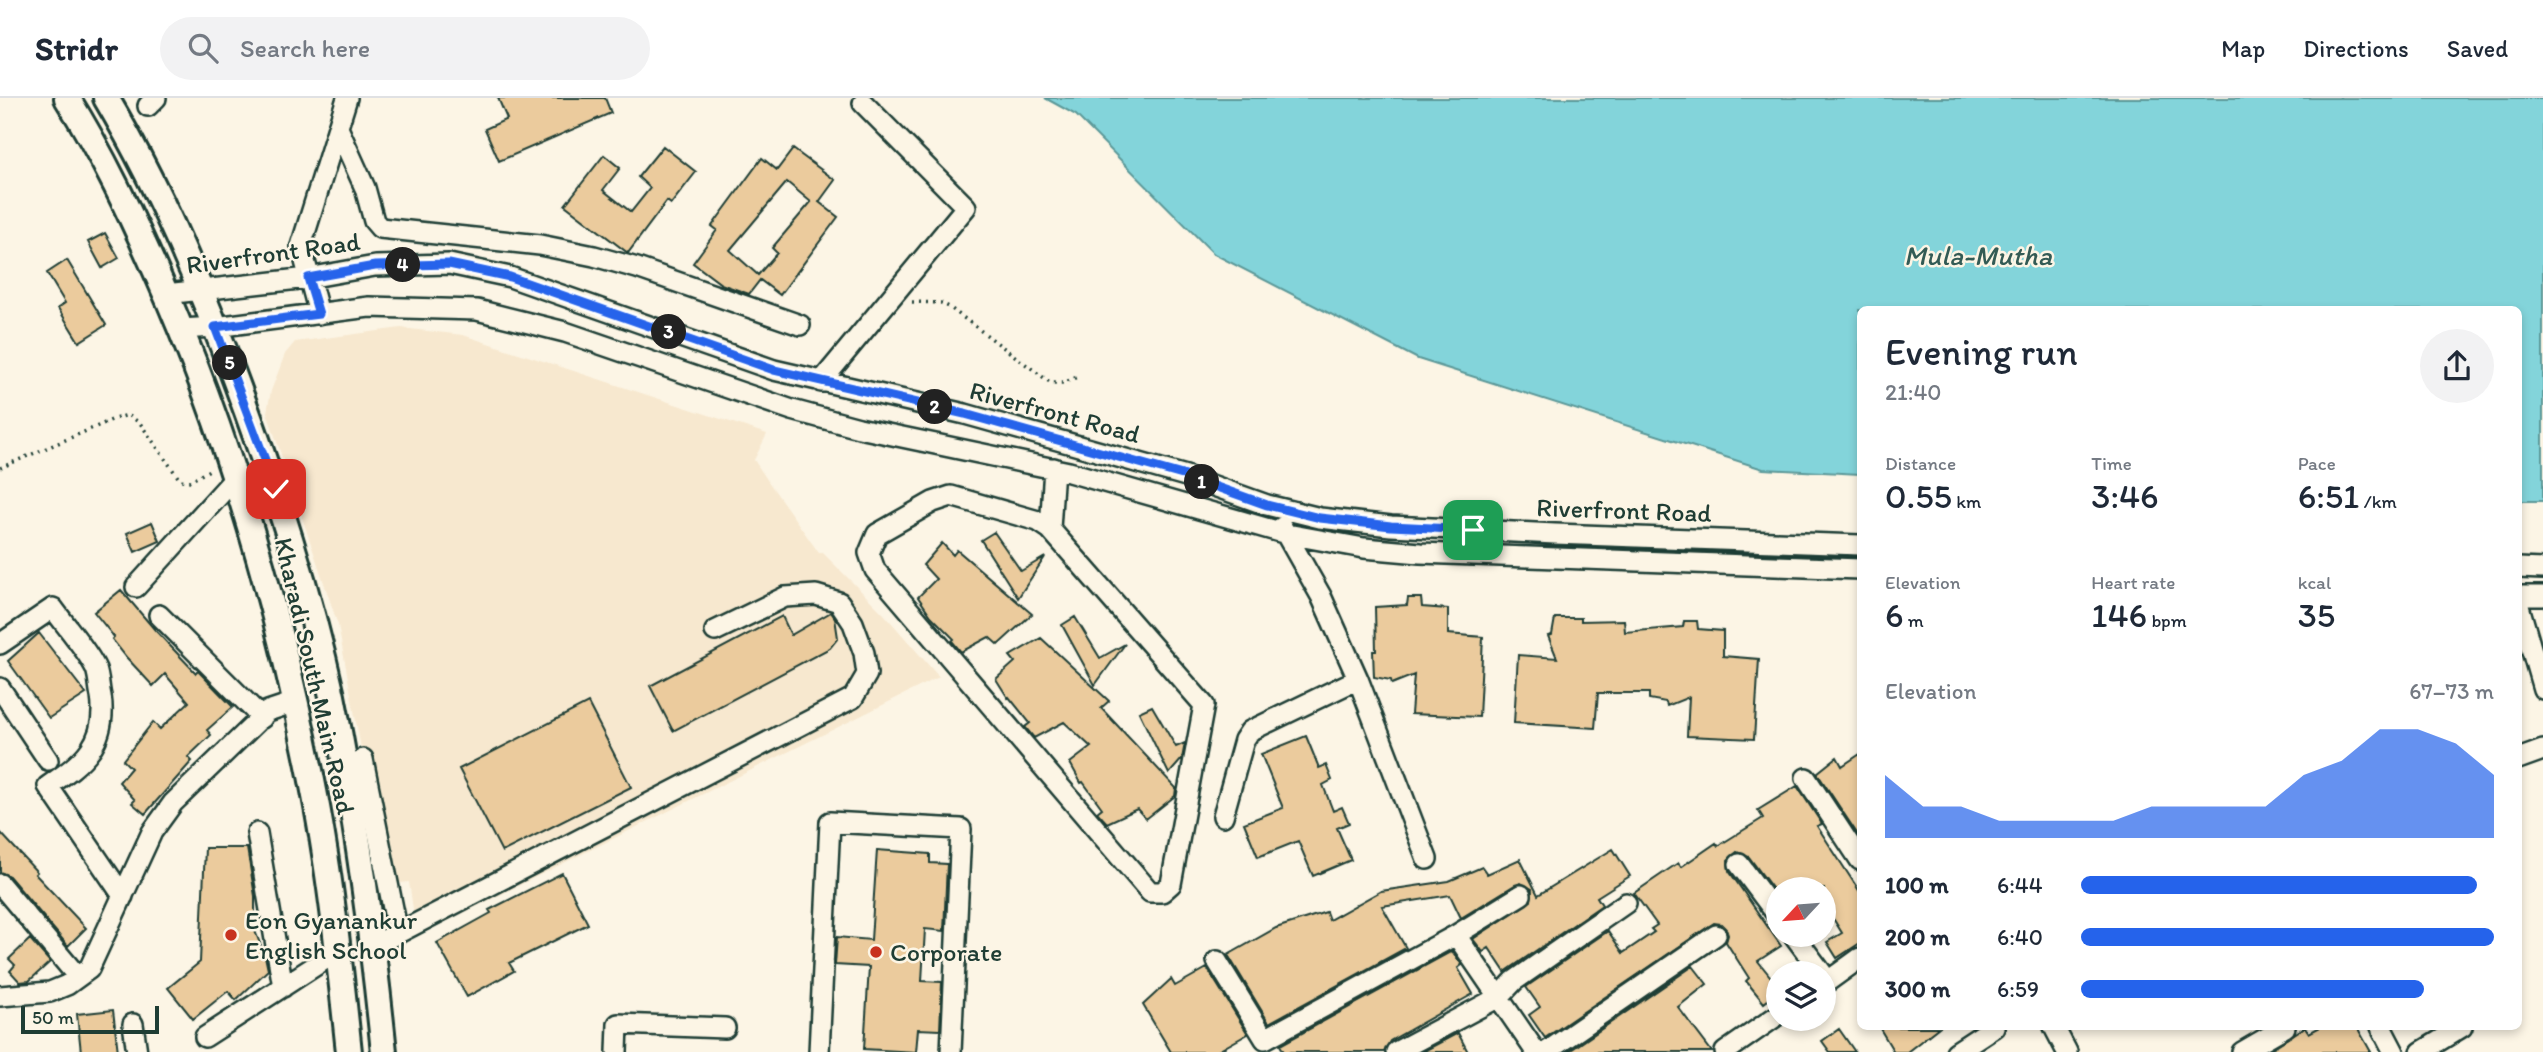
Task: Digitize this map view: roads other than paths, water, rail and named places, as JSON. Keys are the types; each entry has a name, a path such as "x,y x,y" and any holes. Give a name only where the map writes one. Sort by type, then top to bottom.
{"main road":[{"name":"Kharadi South Main Road","path":"67,98 125,203 181,329 232,469 274,611 317,808 338,951 349,1052"},
{"name":"Kharadi South Main Road","path":"106,98 155,188 200,291 276,489 331,693 350,787 373,946 384,1052"}],"street":[{"path":"319,314 301,246 347,98"},
{"path":"821,382 966,207 863,103"},
{"path":"338,128 365,188 374,221 380,228 540,245 594,256 800,325"},
{"name":"Riverfront Road","path":"166,294 308,278 375,266 449,264 510,277 774,370 965,414 1186,476 1267,505 1320,518 1391,526 1857,545"},
{"name":"Riverfront Road","path":"181,329 369,307 477,310 565,332 792,410 867,430 1054,468 1287,534 1364,548 1420,553 1857,569"},
{"path":"1050,529 1038,521 951,496 933,502 877,534 869,553 875,570 1150,892 1162,892 1171,884 1204,705 1050,529 1054,468"},
{"path":"136,587 232,469"},
{"path":"1267,505 1287,534 1321,596 1358,680 1427,859"},
{"path":"2522,568 2543,569"},
{"path":"373,946 853,698 867,674 864,653 853,623 839,602 816,596 785,597 715,631"},
{"path":"2522,596 2543,596"},
{"path":"0,644 53,608 96,670 103,708 97,738 90,752 79,764 48,786 122,896"},
{"path":"159,615 262,718"},
{"path":"2522,617 2543,688"},
{"path":"1223,816 1244,740 1250,731 1358,680"},
{"path":"0,688 48,760"},
{"path":"0,996 50,992 89,969 152,832 173,803 268,711 295,702"},
{"path":"2522,758 2543,751"},
{"path":"363,759 398,933"},
{"path":"1806,778 1857,855"},
{"path":"819,1052 830,822 961,830 951,1052"},
{"path":"257,833 283,987"},
{"path":"1739,864 1766,899"},
{"path":"0,884 78,977"},
{"path":"1217,961 1265,1039 1456,935 1521,895"},
{"path":"1396,1052 1499,997 1514,981 1626,904"},
{"path":"1456,935 1536,1052"},
{"path":"1546,1052 1716,935"},
{"path":"205,1037 338,951"},
{"path":"1836,971 1857,960"},
{"path":"133,1024 137,1052"},
{"path":"617,1052 618,1024 725,1028"},
{"path":"1725,1052 1766,1024"},
{"path":"1956,1052 1989,1030"},
{"path":"2056,1030 2067,1052"},
{"path":"2242,1052 2280,1030"},
{"path":"2383,1030 2394,1052"},
{"path":"2421,1052 2457,1030"}],"water":[{"name":"Mula-Mutha","path":"1045,98 2543,98 2543,501 2522,501 2522,306 1857,306 1857,474 1763,469 1418,359 1214,254 1076,115"}],"place":[{"name":"Eon Gyanankur English School","path":"231,935"},
{"name":"Corporate","path":"876,952"}]}
